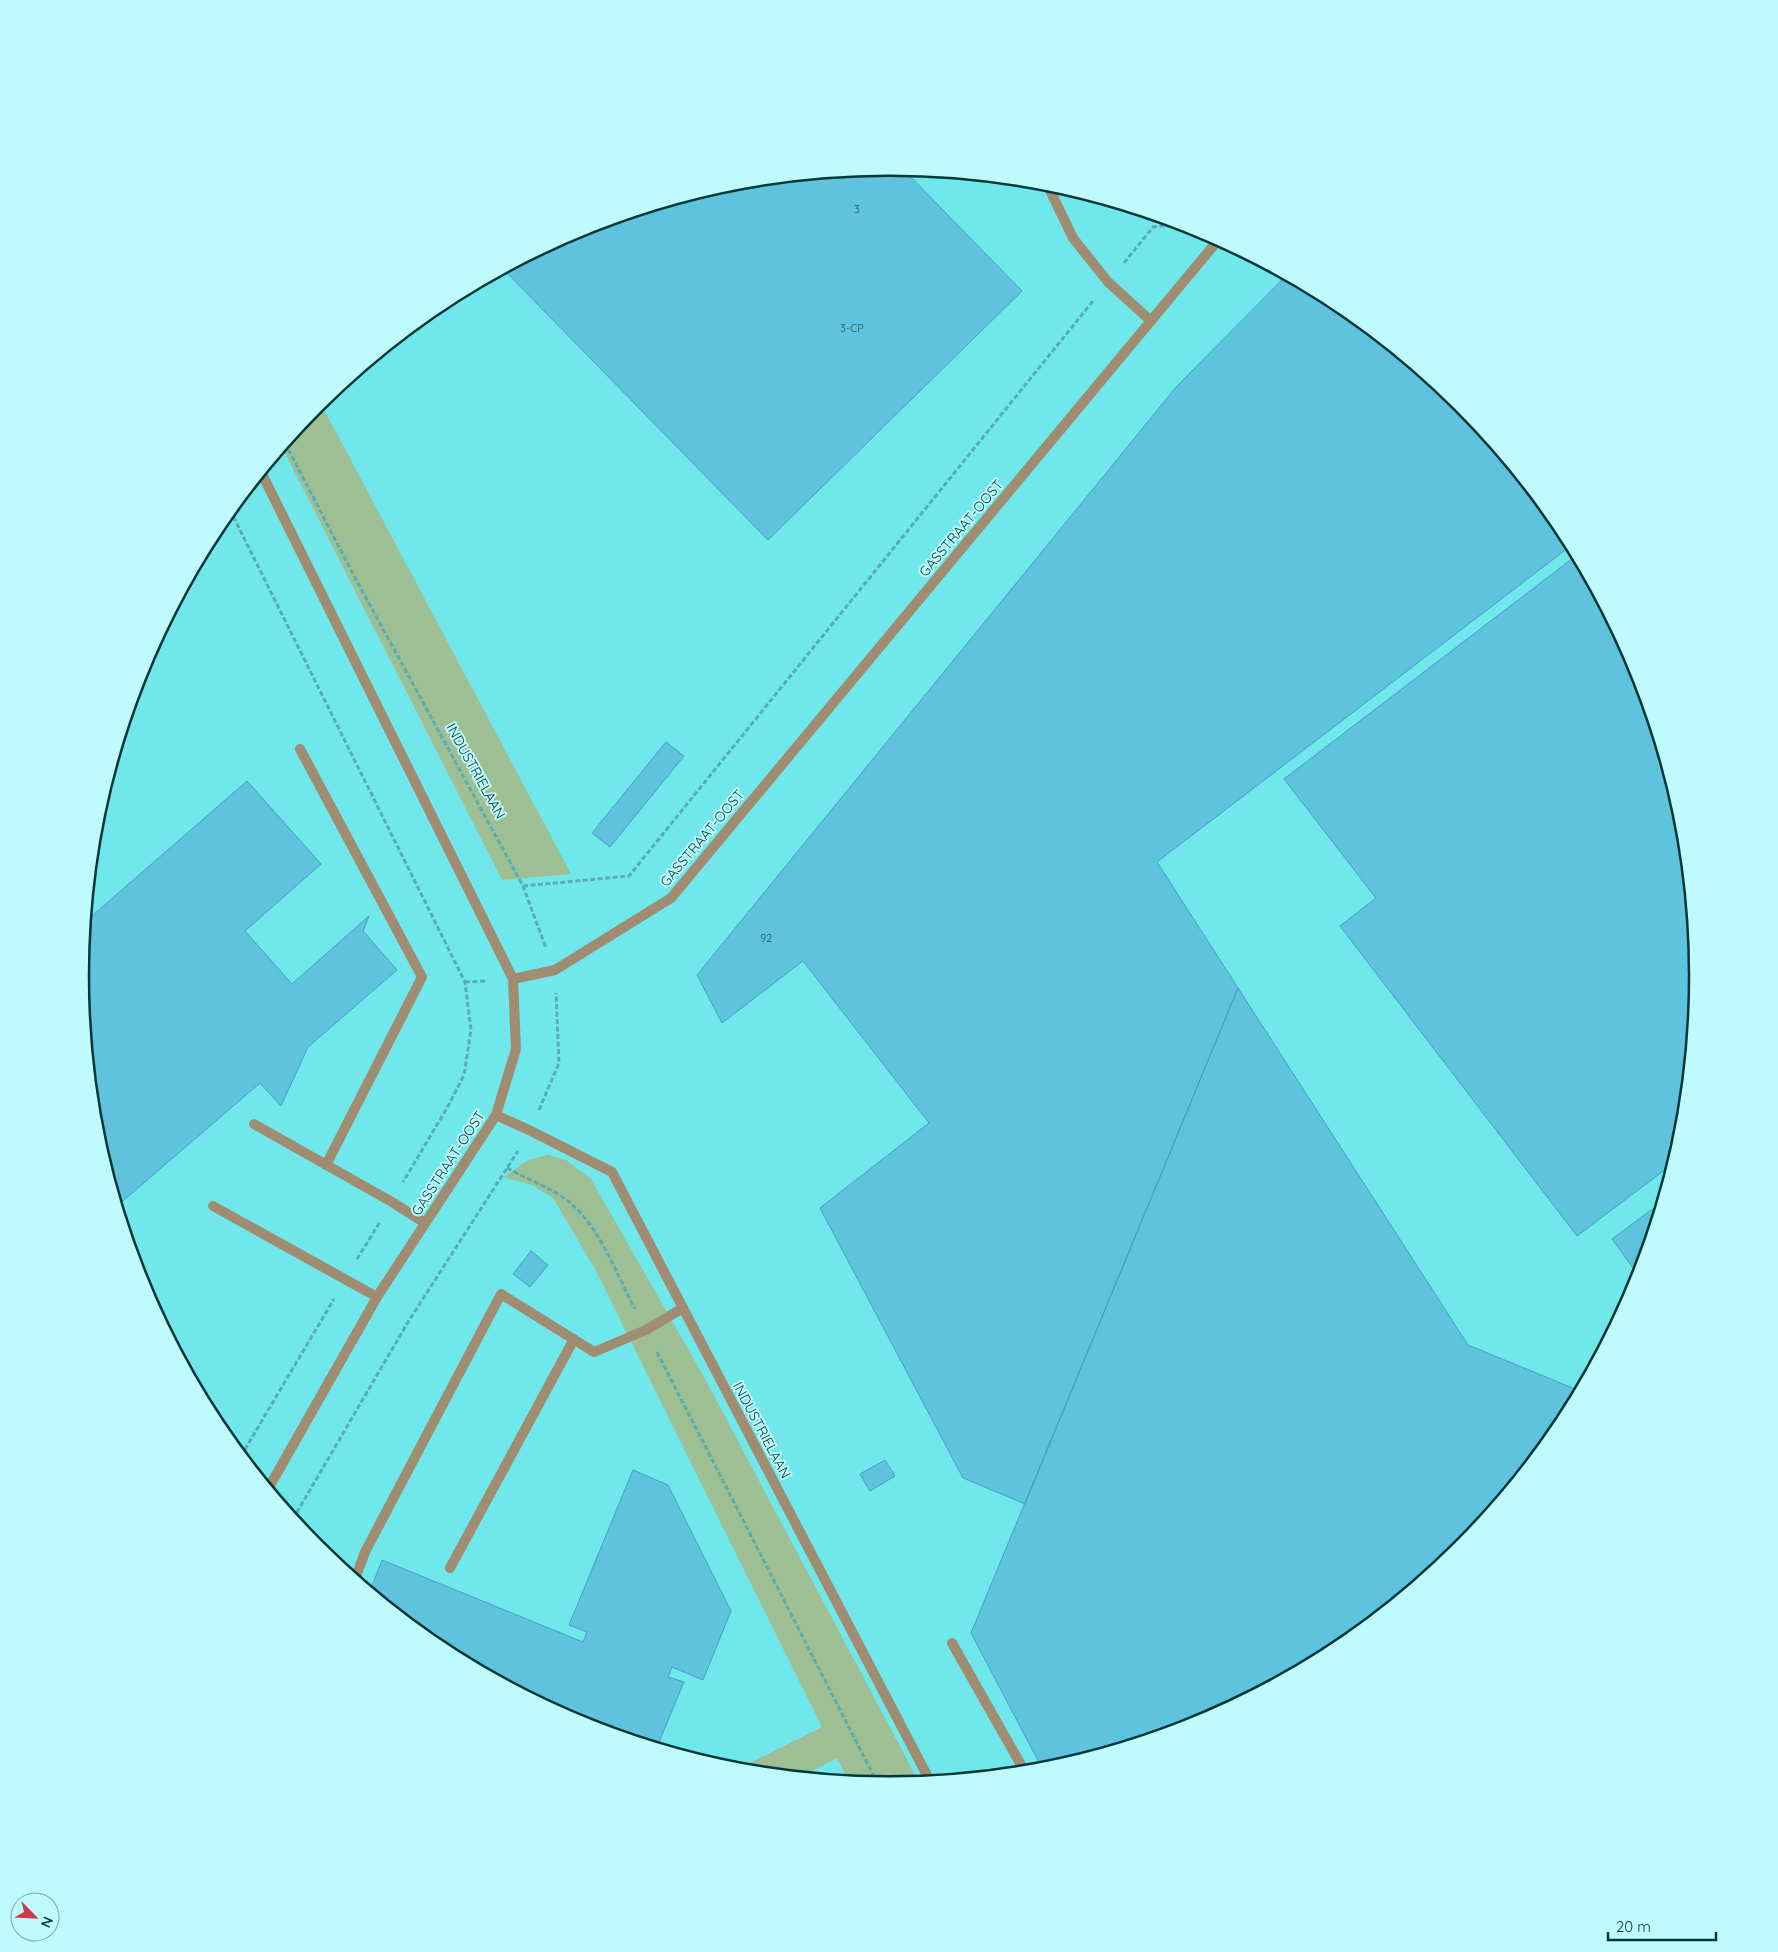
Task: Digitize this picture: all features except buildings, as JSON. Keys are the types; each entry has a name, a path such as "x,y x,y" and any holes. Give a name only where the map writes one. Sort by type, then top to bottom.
{"street":[{"path":"1051,192 1073,238 1108,282 1151,321"},
{"name":"GASSTRAAT-OOST","path":"271,1484 377,1297 496,1115 516,1048 513,979 554,970 671,898 1214,245"},
{"path":"264,477 513,979"},
{"path":"300,749 422,976 326,1165"},
{"name":"INDUSTRIELAAN","path":"496,1115 612,1172 927,1775"},
{"path":"254,1124 392,1202 425,1223"},
{"path":"213,1206 377,1297"},
{"path":"357,1574 365,1552 501,1294 594,1352 646,1330 683,1308"},
{"path":"450,1568 574,1339"},
{"path":"952,1643 1021,1765"}],"path":[{"path":"523,886 629,876 1153,227 1165,225"},
{"name":"INDUSTRIELAAN","path":"287,448 352,572 523,886 554,970 559,1063 531,1131"},
{"path":"234,517 465,982 471,1030 464,1075 447,1108"},
{"path":"296,1514 408,1322 531,1131"},
{"path":"507,1168 566,1200 584,1216 604,1249 874,1776"}],"shaded area":[{"path":"837,177 941,177 993,183 1045,191 1096,203 1146,218 1243,258 1289,283 1334,311 1417,374 1491,448 1524,489 1554,531 1582,576 1607,622 1647,719 1662,769 1674,820 1688,924 1688,1028 1682,1080 1674,1132 1662,1183 1647,1233 1607,1330 1582,1376 1554,1421 1491,1504 1417,1578 1376,1611 1334,1641 1289,1669 1243,1694 1146,1734 1096,1749 1045,1761 941,1775 837,1775 785,1769 733,1761 682,1749 632,1734 535,1694 489,1669 444,1641 361,1578 287,1504 254,1463 224,1421 196,1376 171,1330 131,1233 116,1183 104,1132 90,1028 90,924 96,872 104,820 116,769 131,719 171,622 196,576 224,531 287,448 361,374 402,341 444,311 489,283 535,258 632,218 682,203 733,191"}],"green space":[{"path":"324,409 571,874 502,880 284,451"},
{"path":"548,1155 566,1160 591,1179 704,1377 916,1775 846,1775 837,1758 810,1772 749,1763 822,1727 595,1269 553,1198 532,1185 504,1177 528,1160"}]}
